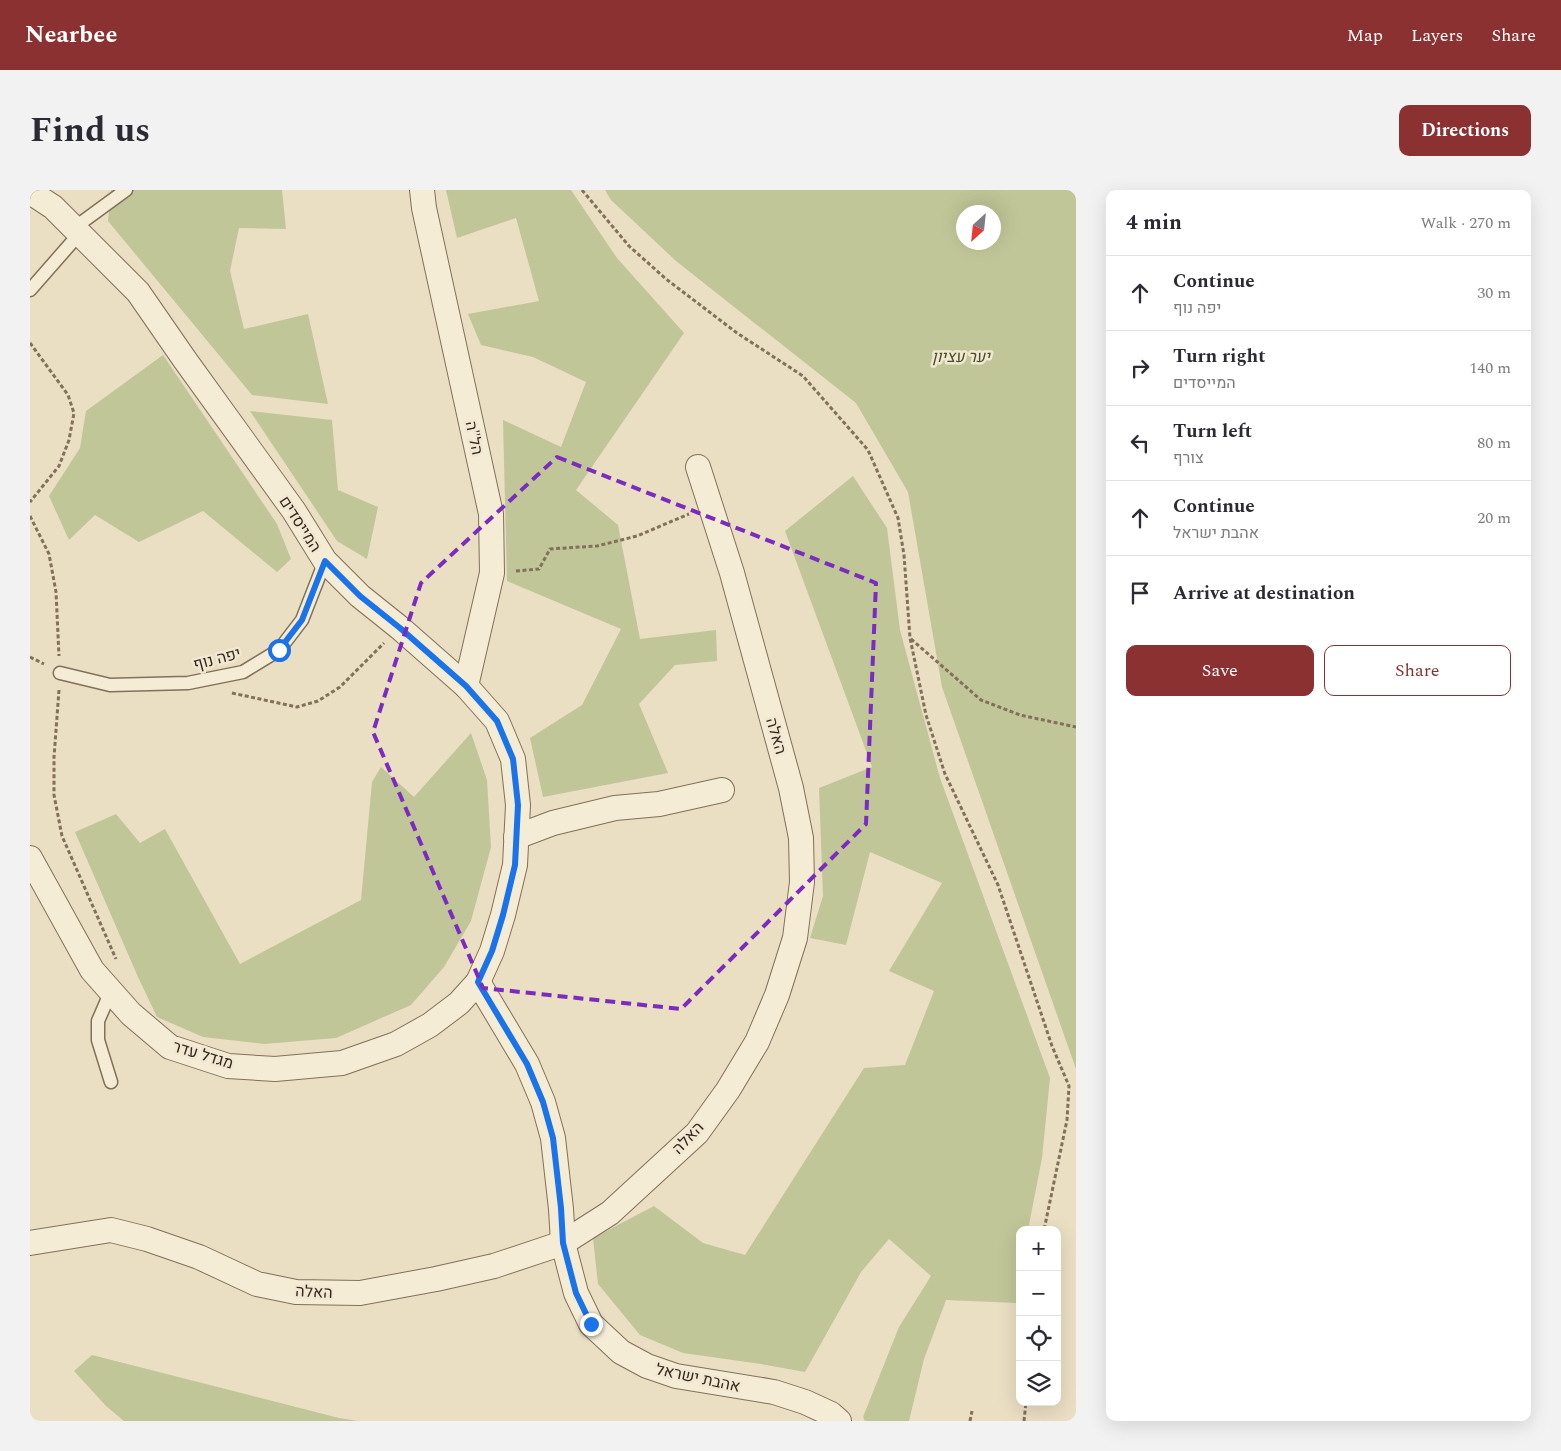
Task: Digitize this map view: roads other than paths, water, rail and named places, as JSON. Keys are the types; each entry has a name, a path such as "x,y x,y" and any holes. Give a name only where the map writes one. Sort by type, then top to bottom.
{"street":[{"name":"הל\"ה","path":"422,190 424,208 491,514 492,573 466,686"},
{"name":"המייסדים","path":"30,192 53,207 138,292 294,512 325,561 360,596 466,686 497,721 513,759 518,805 515,865 492,951 478,982"},
{"name":"האלה","path":"30,1243 111,1230 147,1239 199,1257 257,1284 296,1292 360,1293 494,1266 563,1243 610,1213 697,1133 728,1090 758,1042 777,994 794,938 802,882 801,838 791,788 732,573 698,467"},
{"path":"516,837 553,823 615,808 659,804 722,790"},
{"name":"מגדל עדר","path":"30,858 92,970 130,1014 170,1047 228,1066 274,1068 342,1063 396,1044 430,1025 459,1003 478,982"},
{"name":"אהבת ישראל","path":"478,982 527,1064 543,1102 553,1138 563,1243 576,1293 591,1324 621,1352 647,1366 676,1376 774,1392 805,1402 831,1414 839,1421"}],"lane":[{"path":"30,290 77,231 126,190"},
{"name":"יפה נוף","path":"60,673 110,685 188,683 243,672 279,650 302,620 325,561"},
{"path":"111,991 98,1021 98,1040 111,1082"}],"park label":[{"name":"יער עציון","path":"961,357"}]}
